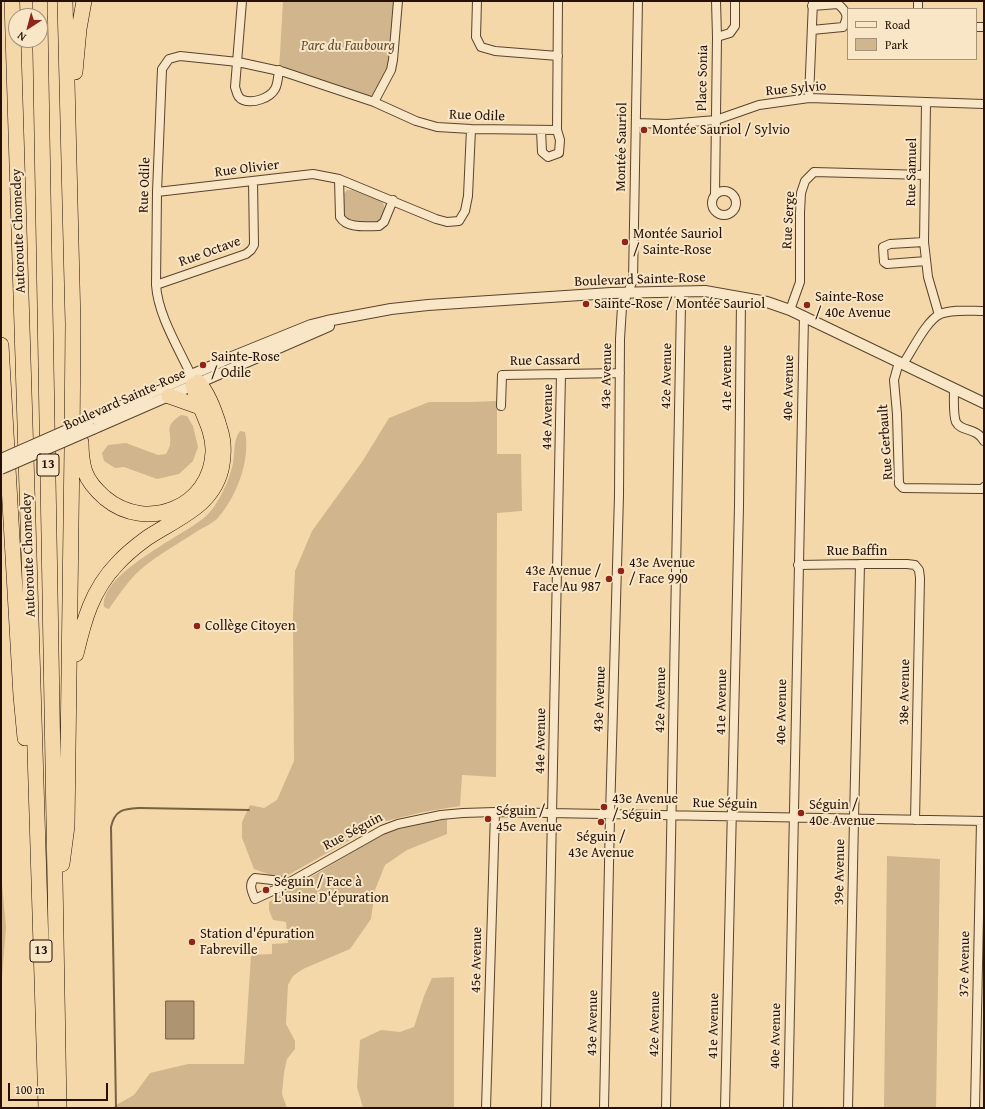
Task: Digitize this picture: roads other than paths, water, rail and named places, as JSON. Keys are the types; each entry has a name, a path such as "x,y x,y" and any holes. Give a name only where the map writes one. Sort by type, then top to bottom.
{"highway":[{"name":"Autoroute Chomedey","path":"12,1 46,1108"},
{"path":"56,911 67,826 73,381 65,1"},
{"path":"68,149 79,29 84,1"},
{"name":"Autoroute Chomedey","path":"41,48 59,1108"},
{"path":"1,345 21,696 38,850"},
{"path":"73,381 82,459 88,478 95,489 107,500 120,508 133,512 155,514 169,511 188,501 201,487 212,464 213,445 209,427 200,407 194,381"},
{"path":"69,682 87,612 93,598 105,579 121,559 140,543 197,507 208,497 217,482 223,459 222,437 219,425 204,388 194,381"},
{"path":"169,396 200,407"},
{"path":"1,464 10,499"}],"street":[{"path":"242,1 235,87 237,96 243,100 252,101 268,97 275,89 279,70"},
{"path":"374,102 391,70 398,1"},
{"path":"477,1 476,37 481,47 495,51 558,56"},
{"path":"541,130 542,152 548,157 559,153 560,140 557,130 558,1"},
{"name":"Montée Sauriol","path":"628,293 633,280 638,1"},
{"name":"Place Sonia","path":"715,195 716,1"},
{"name":"Place Sonia","path":"717,37 730,34 735,26 735,1"},
{"path":"809,98 813,4 838,4 845,11 847,20 843,27 812,30"},
{"name":"Rue Odile","path":"194,381 162,314 157,296 156,285 162,69 169,59 180,56 238,62 279,70 374,102 416,121 437,127 557,130"},
{"name":"Rue Sylvio","path":"636,123 667,124 716,120 759,105 809,98 984,104"},
{"name":"Rue Samuel","path":"926,103 924,242 928,277 939,315"},
{"name":"Rue Olivier","path":"158,192 313,174 339,178 436,219 448,222 459,221 465,211 468,196 471,129"},
{"name":"Rue Serge","path":"790,310 800,282 800,213 801,192 804,181 814,172 925,175"},
{"path":"339,178 340,217 343,222 348,225 379,226 384,222 393,200"},
{"name":"Rue Octave","path":"156,285 246,254 251,250 254,245 253,181"},
{"path":"924,242 890,244 883,247 884,262 887,264 926,261"},
{"name":"Boulevard Sainte-Rose","path":"1,469 93,424 348,318 381,310 417,306 628,293 705,291 741,297 767,302 804,316 954,390 984,403"},
{"name":"42e Avenue","path":"666,1108 681,304 679,292"},
{"name":"43e Avenue","path":"604,1108 619,495 620,339 622,307 628,293"},
{"name":"41e Avenue","path":"725,1108 739,506 741,297"},
{"path":"939,315 950,312 984,311"},
{"name":"Rue Gerbault","path":"939,315 928,325 901,363 894,380 897,414 899,484 903,488 982,489 984,487"},
{"name":"40e Avenue","path":"788,1108 804,316"},
{"name":"Rue Cassard","path":"501,406 502,375 620,373"},
{"name":"44e Avenue","path":"546,1108 561,374"},
{"name":"Boulevard Sainte-Rose","path":"1,459 169,396 194,381"},
{"path":"954,390 955,421 959,426 980,434 984,441"},
{"name":"39e Avenue","path":"848,1108 860,564"},
{"name":"Rue Baffin","path":"798,565 915,565"},
{"name":"38e Avenue","path":"915,565 919,570 920,578 915,820"},
{"name":"Rue Séguin","path":"289,882 255,878 251,883 251,888 255,899 289,882 382,830 406,822 441,815 463,813 495,812 982,821"},
{"name":"45e Avenue","path":"486,1108 495,812"},
{"name":"37e Avenue","path":"975,1108 982,821"}],"waterway":[{"path":"116,1108 111,827 113,821 121,811 134,808 249,810"}],"place":[{"name":"Montée Sauriol / Sylvio","path":"644,130"},
{"name":"Montée Sauriol / Sainte-Rose","path":"625,242"},
{"name":"Sainte-Rose / Montée Sauriol","path":"586,304"},
{"name":"Sainte-Rose / 40e Avenue","path":"807,305"},
{"name":"Sainte-Rose / Odile","path":"203,365"},
{"name":"43e Avenue / Face 990","path":"621,571"},
{"name":"43e Avenue / Face Au 987","path":"609,579"},
{"name":"Collège Citoyen","path":"197,626"},
{"name":"43e Avenue / Séguin","path":"604,807"},
{"name":"Séguin / 40e Avenue","path":"801,813"},
{"name":"Séguin / 45e Avenue","path":"488,819"},
{"name":"Séguin / 43e Avenue","path":"601,822"},
{"name":"Séguin / Face à L'usine D'épuration","path":"266,890"},
{"name":"Station d'épuration Fabreville","path":"192,942"}],"park label":[{"name":"Parc du Faubourg","path":"348,46"}]}
